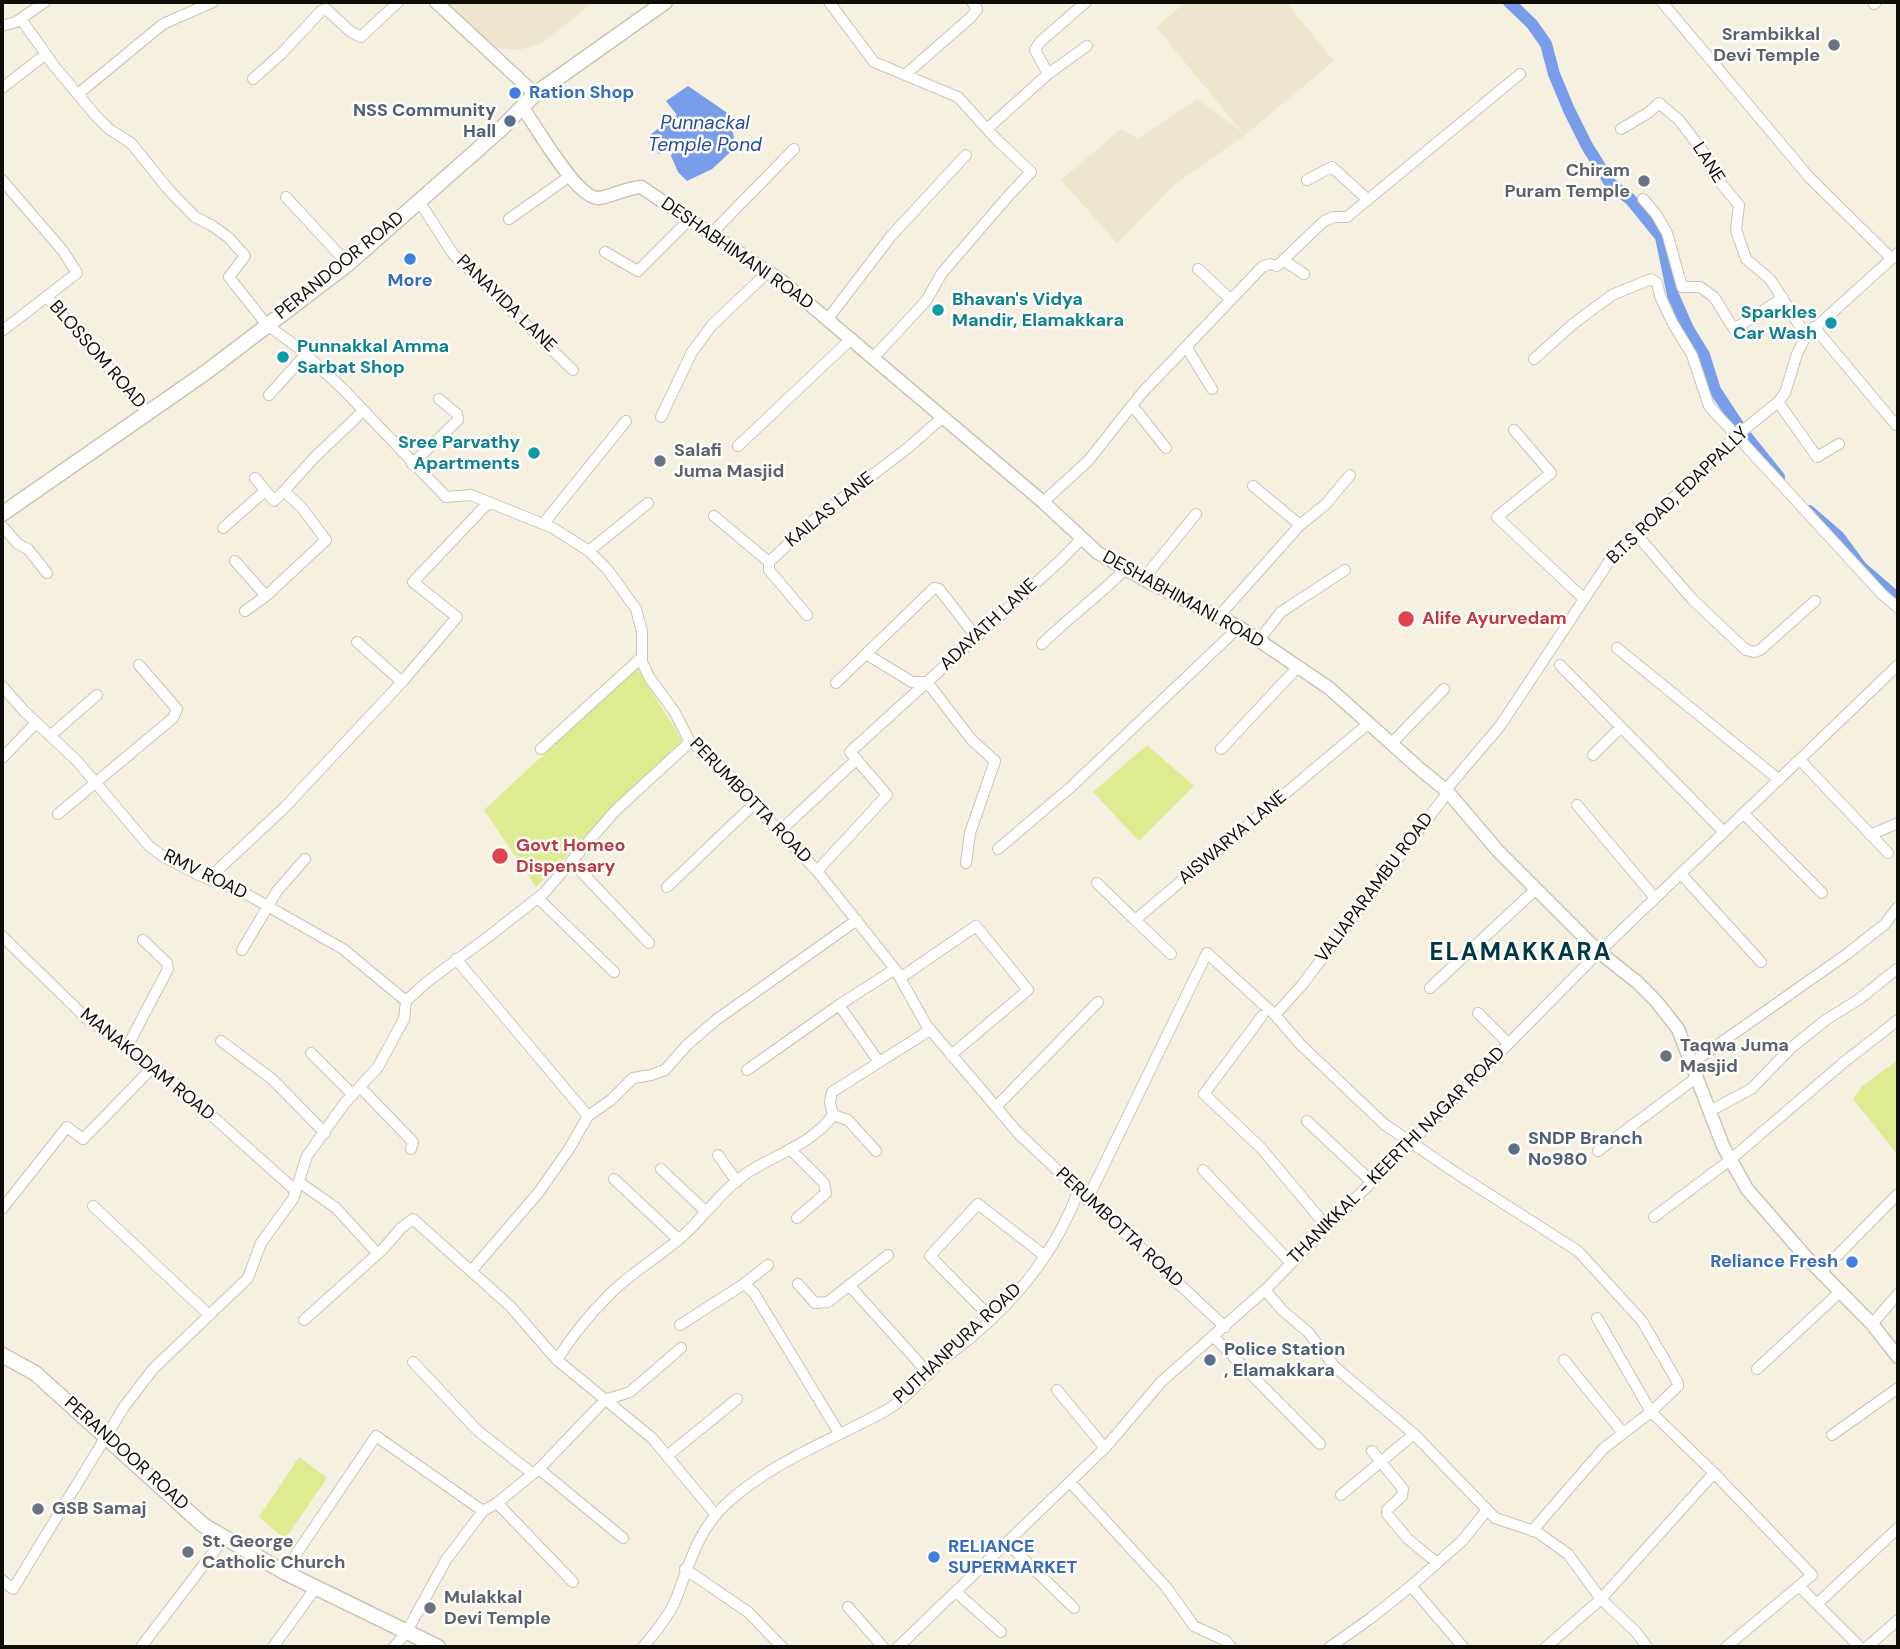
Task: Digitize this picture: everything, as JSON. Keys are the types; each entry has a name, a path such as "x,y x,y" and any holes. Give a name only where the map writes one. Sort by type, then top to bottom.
{"main road":[{"name":"PERANDOOR ROAD","path":"2,514 148,413 348,264 535,94 665,2"},
{"name":"PERANDOOR ROAD","path":"2,1355 35,1373 203,1525 284,1572 438,1647"}],"street":[{"path":"2,26 21,19 45,2"},
{"path":"21,19 78,94 163,24 213,2"},
{"path":"253,79 281,54 321,11 326,9 333,13 351,32 361,37 398,2"},
{"path":"436,2 535,94"},
{"path":"829,2 874,62 958,97 1031,172 943,273 926,301 873,358"},
{"path":"905,75 971,17 977,9 974,2"},
{"path":"1048,74 1035,50 1040,42 1086,2"},
{"path":"1662,2 1809,177 1895,256"},
{"path":"987,129 1048,74 1087,46"},
{"path":"2,88 46,54"},
{"path":"1044,502 1088,461 1132,405 1262,267 1270,264 1277,266 1324,221 1334,217 1347,217 1520,74"},
{"name":"PERUMBOTTA ROAD","path":"78,94 109,129 131,143 195,217 228,237 245,256 229,277 267,325 306,354 343,389 446,497 471,495 544,524 589,551 607,569 636,609 642,632 642,657 649,677 674,711 690,741 709,755 817,871 897,973 930,1030 1019,1134 1225,1326"},
{"name":"LANE","path":"1621,129 1659,103 1679,120 1708,158 1713,174 1739,205 1736,230 1746,259 1770,279 1806,336"},
{"name":"DESHABHIMANI ROAD","path":"522,107 570,176 589,196 598,199 626,188 641,187 768,272 1044,502 1098,554 1219,616 1259,640 1329,688 1448,792 1536,889 1599,952 1656,1001 1678,1029 1730,1160 1747,1189 1806,1257 1872,1324 1898,1357"},
{"path":"711,234 794,149"},
{"path":"827,320 891,236 966,155"},
{"path":"1307,180 1332,167 1368,200"},
{"path":"509,219 570,176"},
{"path":"2,331 77,273 63,251 3,185"},
{"path":"286,197 348,264"},
{"path":"1643,199 1667,233 1682,287 1700,287 1714,297 1734,329 1783,298"},
{"name":"PANAYIDA LANE","path":"419,201 453,254 573,370"},
{"path":"605,252 638,271 690,219"},
{"name":"B.T.S ROAD, EDAPPALLY","path":"1448,792 1450,786 1500,726 1610,560 1735,437 1777,402 1785,393 1797,354 1806,336 1895,256"},
{"path":"1283,260 1304,274"},
{"path":"1198,269 1231,300"},
{"path":"661,417 692,352 712,326 768,272"},
{"path":"1534,359 1573,324 1612,295 1651,279 1657,283 1667,311 1692,355 1709,406 1735,437 1898,608"},
{"name":"BLOSSOM ROAD","path":"47,297 148,413"},
{"path":"1814,327 1896,425"},
{"path":"738,446 851,340"},
{"path":"1187,348 1212,389"},
{"path":"269,395 306,354"},
{"path":"412,464 458,420 457,414 439,399"},
{"path":"1777,402 1816,457 1839,444"},
{"path":"1132,405 1166,448"},
{"path":"255,478 274,501 363,411"},
{"name":"KAILAS LANE","path":"769,562 815,519 909,447 943,417"},
{"path":"544,524 626,421"},
{"path":"1514,430 1551,473 1497,517 1583,598"},
{"path":"1219,616 1300,525 1326,504 1350,475"},
{"path":"1253,486 1300,525"},
{"path":"223,528 265,491"},
{"path":"245,611 266,596 326,540 302,508 284,491"},
{"path":"208,879 284,808 402,682 457,617 413,582 489,502"},
{"path":"589,551 648,503"},
{"path":"1143,579 1196,514"},
{"path":"713,516 769,562 769,570 807,615"},
{"path":"2,526 18,544 28,549 47,573"},
{"path":"1636,534 1693,600 1741,646 1750,651 1760,650 1815,601"},
{"name":"ADAYATH LANE","path":"966,863 970,833 995,761 971,738 927,682 1082,538"},
{"path":"235,561 266,596"},
{"path":"1042,644 1125,569"},
{"path":"1259,640 1281,612 1345,570"},
{"path":"836,683 934,589 939,589 977,638"},
{"path":"998,849 1072,786 1239,627"},
{"path":"357,642 402,682"},
{"path":"1617,648 1779,780"},
{"path":"866,654 912,682 927,682"},
{"path":"541,749 642,657"},
{"path":"1560,664 1724,832"},
{"path":"58,814 173,718 177,709 139,665"},
{"name":"THANIKKAL - KEERTHI NAGAR ROAD","path":"898,1647 1105,1448 1161,1382 1265,1290 1599,952 1898,665"},
{"path":"1221,749 1298,667"},
{"path":"817,871 887,795 850,752 927,682"},
{"name":"RMV ROAD","path":"2,686 36,723 78,762 149,846 164,857 208,879 241,891 344,949 406,1001"},
{"path":"1391,744 1444,689"},
{"path":"50,736 97,695"},
{"path":"2,758 36,723"},
{"name":"AISWARYA LANE","path":"1136,920 1369,723"},
{"path":"1593,755 1621,727"},
{"path":"2,1580 13,1588 124,1407 153,1369 248,1278 261,1243 293,1199 307,1156 378,1067 395,1039 404,1019 406,1001 456,959 538,898 615,811 690,741"},
{"path":"780,831 857,759"},
{"path":"1800,760 1888,853"},
{"name":"VALIAPARAMBU ROAD","path":"1275,1015 1302,985 1448,792"},
{"path":"667,887 755,803"},
{"path":"1577,805 1655,898"},
{"path":"1744,814 1822,893"},
{"path":"1870,835 1898,822"},
{"path":"242,950 276,891 305,859"},
{"path":"572,862 649,943"},
{"path":"1681,874 1761,962"},
{"path":"1097,883 1171,954"},
{"path":"1430,988 1536,889"},
{"path":"538,898 614,972"},
{"path":"1692,1063 1847,954 1885,924 1898,907"},
{"path":"472,1270 539,1192 588,1116 611,1100 632,1078 665,1070 687,1045 716,1020 857,920"},
{"path":"747,1070 839,1005 976,926 1028,990 951,1055"},
{"name":"MANAKODAM ROAD","path":"2,936 85,1017 182,1089 298,1186 336,1208 377,1253"},
{"path":"127,1048 168,969 167,963 142,940"},
{"path":"1087,1200 1207,953 1275,1015 1300,1044 1375,1116 1578,1251 1642,1321 1678,1384 1651,1412 1604,1448 1532,1531"},
{"path":"456,959 588,1116"},
{"path":"1710,1111 1751,1089 1801,1040 1897,969"},
{"path":"996,1107 1098,1002"},
{"path":"839,1005 879,1062"},
{"path":"1478,1013 1508,1043"},
{"path":"1262,1016 1205,1094 1261,1148 1327,1227"},
{"path":"1654,1217 1730,1160 1795,1103 1898,1020"},
{"path":"557,1360 565,1346 610,1294 678,1240 737,1182 749,1172 823,1129 833,1115 830,1102 832,1092 930,1030"},
{"path":"221,1041 272,1079 325,1133"},
{"path":"311,1053 413,1142 411,1149"},
{"path":"2,1209 66,1128 83,1139 153,1067"},
{"path":"1598,1151 1697,1077"},
{"path":"833,1115 848,1120 876,1151"},
{"path":"1307,1121 1372,1182"},
{"path":"790,1149 824,1183 826,1193 797,1218"},
{"path":"718,1155 737,1182"},
{"path":"661,1169 705,1211"},
{"path":"1203,1170 1264,1237 1292,1263"},
{"path":"614,1178 678,1240"},
{"name":"PUTHANPURA ROAD","path":"643,1647 675,1601 685,1569 702,1535 716,1515 765,1473 888,1409 992,1319 1045,1256 1070,1214 1079,1189"},
{"path":"1822,1271 1898,1194"},
{"path":"992,1319 930,1256 978,1204 1045,1256"},
{"path":"93,1206 208,1314"},
{"path":"304,1320 413,1219 510,1306 557,1360 652,1438 716,1515"},
{"path":"798,1284 815,1303 828,1302 887,1255"},
{"path":"680,1325 744,1284 768,1265"},
{"path":"744,1284 754,1293 839,1433"},
{"path":"849,1285 929,1374"},
{"path":"1265,1290 1282,1310 1308,1332 1335,1367 1369,1393 1414,1434 1495,1518 1537,1532 1568,1554 1601,1598 1636,1632 1647,1647"},
{"path":"1757,1369 1841,1291"},
{"path":"1872,1324 1898,1294"},
{"path":"1597,1318 1651,1412 1812,1575 1726,1647"},
{"path":"1214,1337 1320,1444"},
{"path":"394,1647 406,1633 446,1560 483,1511 536,1471 605,1400 630,1392 681,1348"},
{"path":"1564,1360 1623,1433"},
{"path":"413,1362 478,1431 536,1471 623,1538"},
{"path":"1832,1435 1898,1388"},
{"path":"1057,1390 1105,1448"},
{"path":"667,1456 737,1399"},
{"path":"1341,1495 1414,1434"},
{"path":"284,1572 376,1436 483,1511"},
{"path":"1372,1451 1404,1489 1402,1496 1387,1510 1387,1514 1408,1539 1437,1563"},
{"path":"1546,1647 1601,1598 1714,1473"},
{"path":"1070,1482 1166,1587 1194,1626 1226,1641 1231,1647"},
{"path":"497,1503 573,1583"},
{"path":"1330,1647 1411,1586 1462,1542 1487,1510"},
{"path":"1817,1604 1898,1528"},
{"path":"141,1647 225,1537"},
{"path":"1007,1543 1073,1608"},
{"path":"685,1569 748,1612 782,1647"},
{"path":"1411,1586 1463,1647"},
{"path":"1799,1586 1860,1647"},
{"path":"273,1647 317,1587"},
{"path":"956,1592 1001,1632"},
{"path":"848,1608 883,1647"},
{"path":"1867,1647 1898,1620"}],"shaded area":[{"path":"442,2 594,2 542,43 518,50 489,48"},
{"path":"1186,2 1286,2 1334,61 1245,135 1174,185 1117,243 1061,180 1121,129 1138,139 1197,99 1242,132 1156,27"}],"green space":[{"path":"637,668 682,740 536,887 484,810"},
{"path":"1147,745 1194,786 1139,841 1093,792"},
{"path":"1898,1060 1898,1155 1853,1099 1862,1086"},
{"path":"299,1457 327,1478 285,1539 259,1517"}],"water":[{"name":"Punnackal Temple Pond","path":"688,86 729,114 736,147 712,169 687,181 678,172 671,156 676,144 659,154 647,137 677,115 666,101"}],"waterway":[{"path":"1509,2 1532,24 1546,44 1554,74 1569,110 1610,183 1631,200 1661,237 1673,295 1688,329 1704,355 1715,390 1742,431 1779,477"},
{"path":"1809,511 1839,537 1861,567 1898,599"}],"place":[{"name":"Srambikkal Devi Temple","path":"1834,45"},
{"name":"Ration Shop","path":"515,93"},
{"name":"NSS Community Hall","path":"510,121"},
{"name":"Chiram Puram Temple","path":"1644,181"},
{"name":"More","path":"410,259"},
{"name":"Bhavan's Vidya Mandir, Elamakkara","path":"938,310"},
{"name":"Sparkles Car Wash","path":"1831,323"},
{"name":"Punnakkal Amma Sarbat Shop","path":"283,357"},
{"name":"Sree Parvathy Apartments","path":"534,453"},
{"name":"Salafi Juma Masjid","path":"660,461"},
{"name":"Alife Ayurvedam","path":"1406,619"},
{"name":"Govt Homeo Dispensary","path":"500,856"},
{"name":"Taqwa Juma Masjid","path":"1666,1056"},
{"name":"SNDP Branch No980","path":"1514,1149"},
{"name":"Reliance Fresh","path":"1852,1262"},
{"name":"Police Station , Elamakkara","path":"1210,1360"},
{"name":"GSB Samaj","path":"38,1509"},
{"name":"St. George Catholic Church","path":"188,1552"},
{"name":"RELIANCE SUPERMARKET","path":"934,1557"},
{"name":"Mulakkal Devi Temple","path":"430,1608"}],"district":[{"name":"ELAMAKKARA","path":"1521,954"}]}
